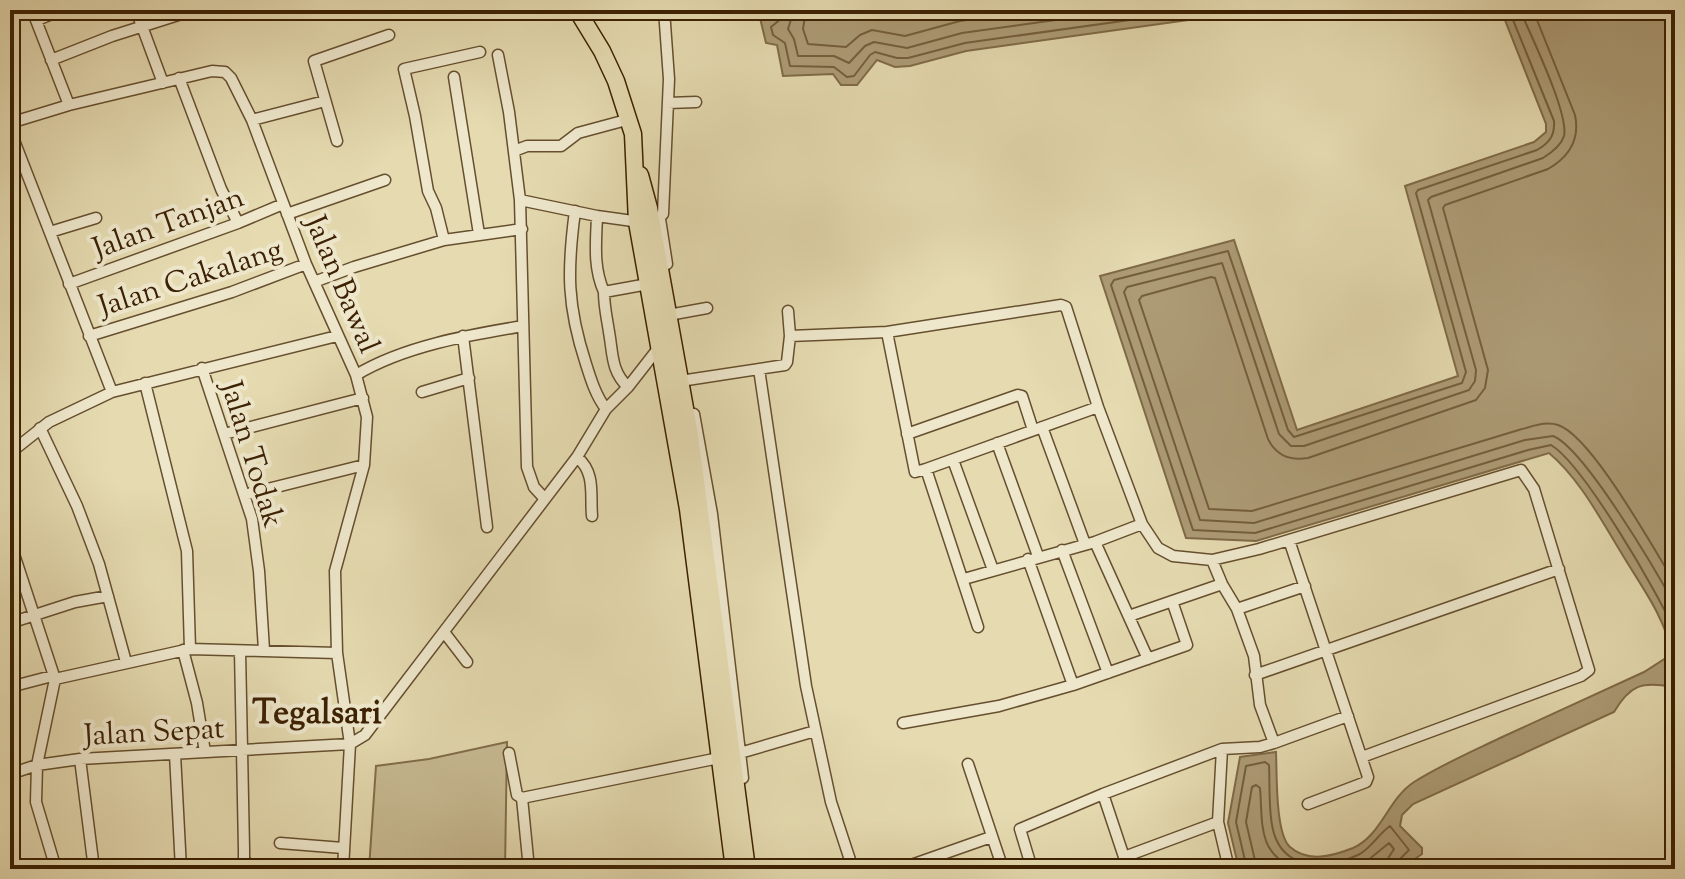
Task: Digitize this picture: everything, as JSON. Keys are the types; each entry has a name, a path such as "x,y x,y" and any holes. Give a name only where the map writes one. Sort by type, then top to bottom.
{"highway":[{"path":"577,10 602,51 630,119 635,159 693,451 747,869"},
{"path":"649,220 648,284 692,539 734,869"}],"street":[{"path":"62,10 34,15 69,105"},
{"path":"136,10 160,74"},
{"path":"51,60 112,36 194,10"},
{"path":"520,200 597,216 649,220 663,214 669,53 664,10"},
{"path":"337,141 314,61 389,35"},
{"path":"444,240 428,191 404,69 480,52"},
{"path":"498,55 520,200 527,467 534,487 545,499"},
{"name":"Jalan Bawal","path":"10,123 160,74 179,78 212,71 225,72 235,84 252,120 306,264 356,375 363,398 367,433 364,465 335,571 337,653 350,744 343,869"},
{"path":"454,77 479,234"},
{"path":"179,78 221,189 238,223"},
{"path":"252,120 325,101"},
{"path":"668,103 696,102"},
{"path":"514,151 527,146 561,146 578,133 630,119"},
{"path":"10,130 112,392"},
{"name":"Jalan Tanjan","path":"69,284 238,223 385,180"},
{"path":"575,211 569,258 570,299 592,383 606,409"},
{"path":"597,216 595,257 604,292 613,363 620,380 628,387"},
{"path":"50,232 96,218"},
{"path":"649,220 674,314 712,514 755,869"},
{"path":"314,282 444,240 522,229"},
{"name":"Jalan Cakalang","path":"89,336 232,292 306,264"},
{"path":"604,292 648,284"},
{"path":"790,336 887,332 1066,307 1098,407 1142,524 1158,548 1182,558 1212,560 1521,470 1534,489 1589,670 1586,674 1362,757"},
{"path":"674,314 707,308"},
{"path":"687,380 785,365 790,336 788,311"},
{"path":"356,375 397,357 463,336 523,326"},
{"path":"887,332 907,434 964,579 978,627"},
{"path":"10,453 40,428 112,392 337,336"},
{"path":"463,336 487,527"},
{"path":"350,744 365,735 577,457 606,409 628,387 657,348"},
{"path":"657,348 714,759 726,869"},
{"name":"Jalan Todak","path":"202,368 255,536 264,650"},
{"path":"759,369 801,657 831,802 853,869"},
{"path":"422,392 469,378"},
{"path":"145,383 187,551 186,650 205,752"},
{"path":"907,434 1022,396 1148,659"},
{"path":"224,434 363,398"},
{"path":"924,473 1098,407"},
{"path":"40,428 77,506 99,564 126,662"},
{"path":"997,443 1073,685"},
{"path":"577,457 585,465 592,487 592,516"},
{"path":"953,460 993,570"},
{"path":"244,495 364,465"},
{"path":"964,579 1090,543 1142,524"},
{"path":"1289,540 1368,774 1366,782 1308,804"},
{"path":"10,542 53,678 37,765 36,802 56,869"},
{"path":"1062,550 1108,673"},
{"path":"1212,560 1237,609 1254,656 1260,705 1274,743"},
{"path":"1255,675 1559,569"},
{"path":"1129,616 1222,584"},
{"path":"1237,609 1305,586"},
{"path":"10,623 75,602 108,596"},
{"path":"903,723 999,706 1073,685 1188,644 1172,601"},
{"path":"444,632 467,662"},
{"path":"10,687 186,650 337,653"},
{"path":"240,651 244,859 251,869"},
{"path":"1032,869 1020,829 1222,749 1260,747 1348,716"},
{"path":"740,753 815,731"},
{"name":"Jalan Sepat","path":"10,774 37,765 80,759 350,744"},
{"path":"1222,749 1218,822 1229,869"},
{"path":"509,753 517,795 522,798 714,759"},
{"path":"109,869 181,867 175,754"},
{"path":"80,759 94,869"},
{"path":"968,764 1003,869"},
{"path":"1103,794 1128,869"},
{"path":"522,798 529,869"},
{"path":"1124,857 1218,822"},
{"path":"900,869 991,837"},
{"path":"280,843 343,848"}],"shaded area":[{"path":"507,742 505,869 369,869 376,766 429,759"}],"water":[{"path":"790,10 1260,10 966,51 910,66 895,67 877,60 857,85 841,85 833,74 783,76 777,45 766,43 760,18"},
{"path":"1501,10 1675,10 1675,772 1669,718 1672,687 1645,685 1631,691 1614,712 1413,804 1402,815 1400,826 1422,848 1422,854 1400,869 1239,869 1228,823 1240,757 1276,752 1278,802 1285,840 1290,847 1305,855 1337,853 1353,848 1371,835 1405,789 1424,776 1644,672 1672,654 1658,615 1598,514 1571,475 1549,453 1256,541 1186,538 1100,276 1234,240 1297,430 1458,376 1405,186 1534,142 1546,132 1546,124"}],"district":[{"name":"Tegalsari","path":"317,711"}]}
